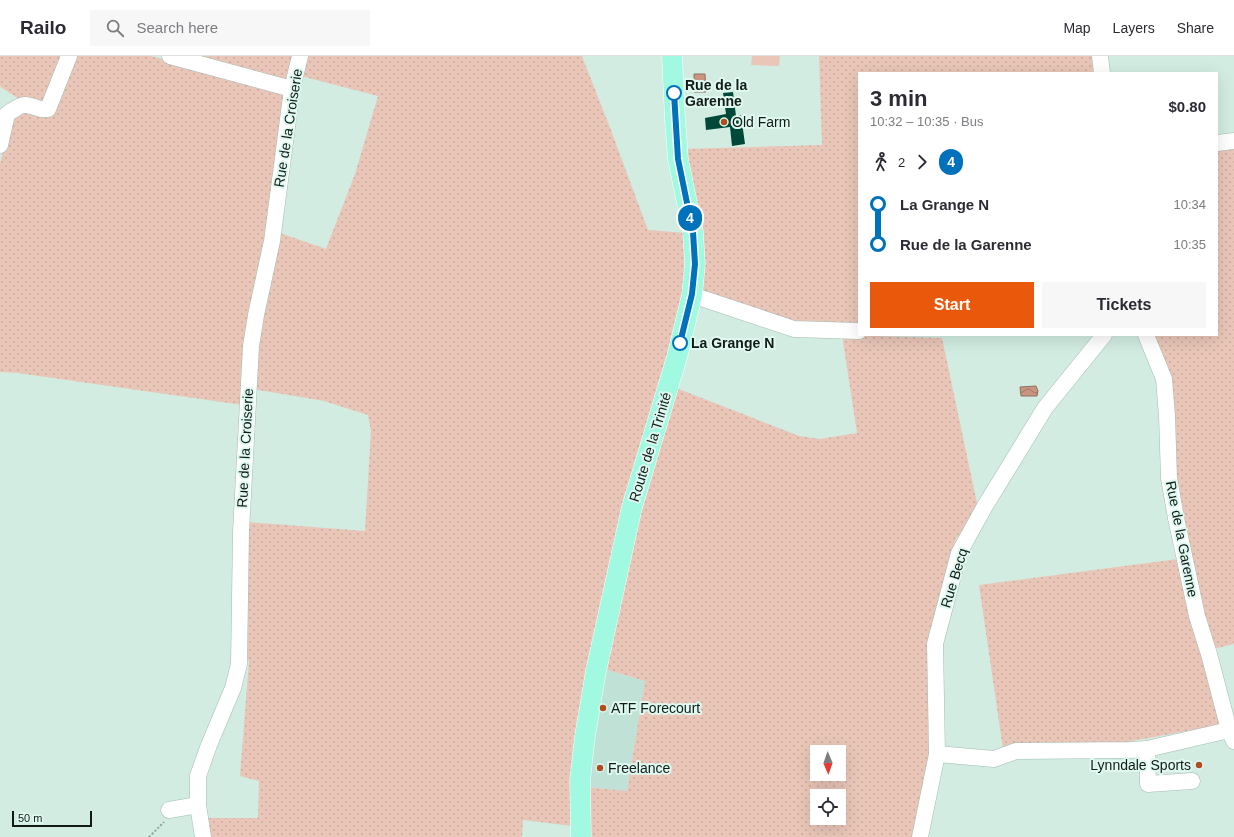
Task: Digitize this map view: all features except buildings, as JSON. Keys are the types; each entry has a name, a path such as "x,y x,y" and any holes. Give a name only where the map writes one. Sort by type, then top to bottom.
{"main road":[{"name":"Route de la Trinité","path":"581,837 580,780 585,736 596,671 632,507 677,357 692,294 695,264 693,232 678,159 672,56"}],"street":[{"path":"0,145 7,114 19,106 25,105 44,110 48,109 69,56"},
{"path":"170,56 292,89"},
{"name":"Rue de la Croiserie","path":"203,837 198,806 198,776 209,745 233,688 239,664 241,532 250,346 272,240 292,89 300,56"},
{"path":"1100,56 1102,72"},
{"path":"1218,143 1234,141"},
{"path":"692,294 794,329 858,330"},
{"name":"Rue Becq","path":"920,837 937,754 935,644 959,553 985,506 1045,408 1103,336"},
{"name":"Rue de la Garenne","path":"1146,336 1164,380 1169,478 1176,518 1197,616 1231,735"},
{"path":"937,754 994,759 1016,751 1130,750 1231,735"},
{"path":"1147,748 1148,784 1192,781"},
{"path":"169,810 198,806"}],"path":[{"path":"149,837 164,823 169,810"}],"shaded area":[{"path":"0,56 64,56 45,102 21,100 0,86"},
{"path":"74,56 151,56 286,92 243,405 18,373 0,372 0,164 11,118 22,110 51,116"},
{"path":"189,56 296,56 289,83"},
{"path":"306,56 582,56 648,230 685,233 687,256 685,291 572,826 523,820 522,837 207,837 205,818 258,818 259,781 240,776 249,661 245,655 246,522 365,531 371,431 368,415 324,401 253,389 254,347 277,232 326,249 355,174 378,96 301,76"},
{"path":"752,56 780,56 779,66 751,65"},
{"path":"819,56 1095,56 1097,72 858,72 858,326 797,324 699,293 682,149 822,145"},
{"path":"1234,145 1234,644 1213,649 1172,477 1172,384 1152,336 1218,336 1218,147"},
{"path":"842,335 942,338 978,508 956,539 928,641 929,757 915,837 585,837 586,787 627,791 645,681 601,668 640,511 676,388 799,436 820,439 857,433"},
{"path":"1178,559 1219,725 1127,742 1047,742 1003,749 979,585"},
{"path":"601,668 645,681 627,791 586,787"}],"water":[{"path":"694,74 705,74 706,92 694,92"},
{"path":"1036,386 1038,391 1037,396 1021,396 1020,387"}],"bus line":[{"name":"4","path":"674,93 678,159 693,232 695,264 692,294 680,343"}],"place":[{"name":"Rue de la Garenne","path":"674,93"},
{"name":"Old Farm","path":"724,122"},
{"name":"La Grange N","path":"680,343"},
{"name":"ATF Forecourt","path":"603,708"},
{"name":"Lynndale Sports","path":"1199,765"},
{"name":"Freelance","path":"600,768"}]}
